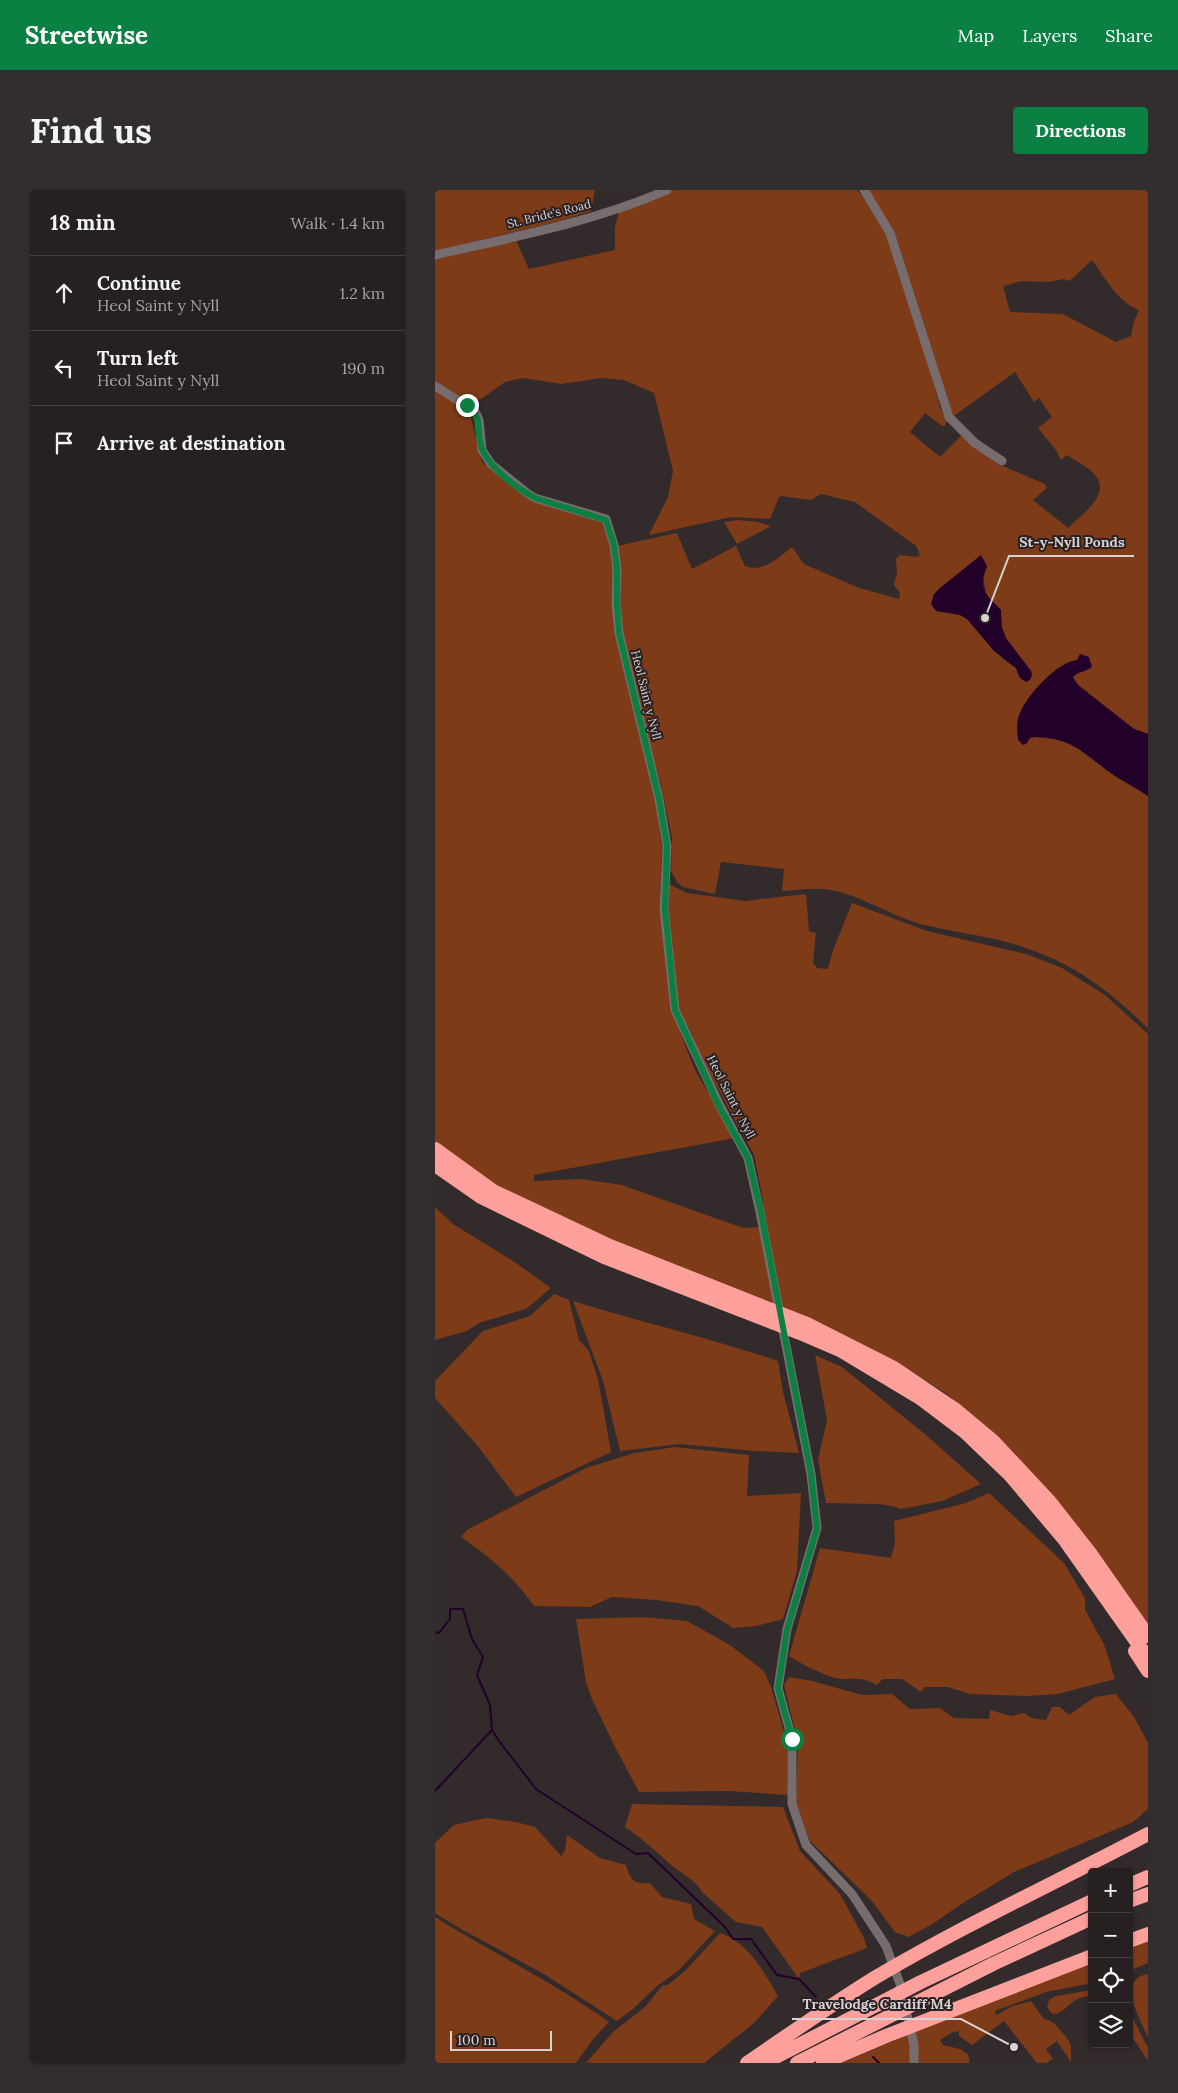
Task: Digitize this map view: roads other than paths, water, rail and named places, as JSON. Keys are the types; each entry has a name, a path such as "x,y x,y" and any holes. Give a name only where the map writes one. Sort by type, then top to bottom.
{"highway":[{"path":"435,1149 493,1191 618,1250 763,1305 912,1393 965,1432 1010,1475 1050,1520 1085,1566 1148,1658"},
{"path":"435,1165 481,1197 604,1257 766,1320 806,1329 894,1368 956,1410 993,1441 1050,1502 1090,1553 1148,1636"},
{"path":"1085,1566 1100,1596 1148,1671"},
{"path":"1020,1899 1148,1826"},
{"path":"747,2063 876,1977 1020,1899 1148,1834"},
{"path":"1133,1883 1148,1877"},
{"path":"1133,1900 1148,1894"},
{"path":"764,2063 921,1982 1088,1903"},
{"path":"797,2063 885,2017 1088,1920"},
{"path":"1133,1940 1148,1934"},
{"path":"823,2063 933,2017 1088,1958"}],"street":[{"name":"St. Bride's Road","path":"435,255 573,222 640,202 667,190"},
{"path":"864,190 890,233 949,417 975,443 1002,461"},
{"name":"Heol Saint y Nyll","path":"435,386 475,412 479,420 482,450 491,464 508,479 535,498 606,520 613,543 617,570 619,633 659,799 667,846 665,909 675,1010 719,1106 748,1158 761,1212 811,1474 817,1528 787,1630 778,1688 792,1739 792,1804 806,1845 852,1894 886,1946 900,1984 914,2045 914,2063"}],"waterway":[{"path":"435,1632 439,1633 450,1619 450,1609 463,1609 472,1639 483,1657 477,1675 490,1705 492,1730 536,1789 636,1854 648,1853 725,1927 733,1939 751,1939 777,1975 799,1979 816,1997"},
{"path":"435,1791 491,1731"},
{"path":"873,2057 879,2063"}],"place":[{"name":"St-y-Nyll Ponds","path":"985,618"},
{"name":"Travelodge Cardiff M4","path":"1014,2047"}]}
